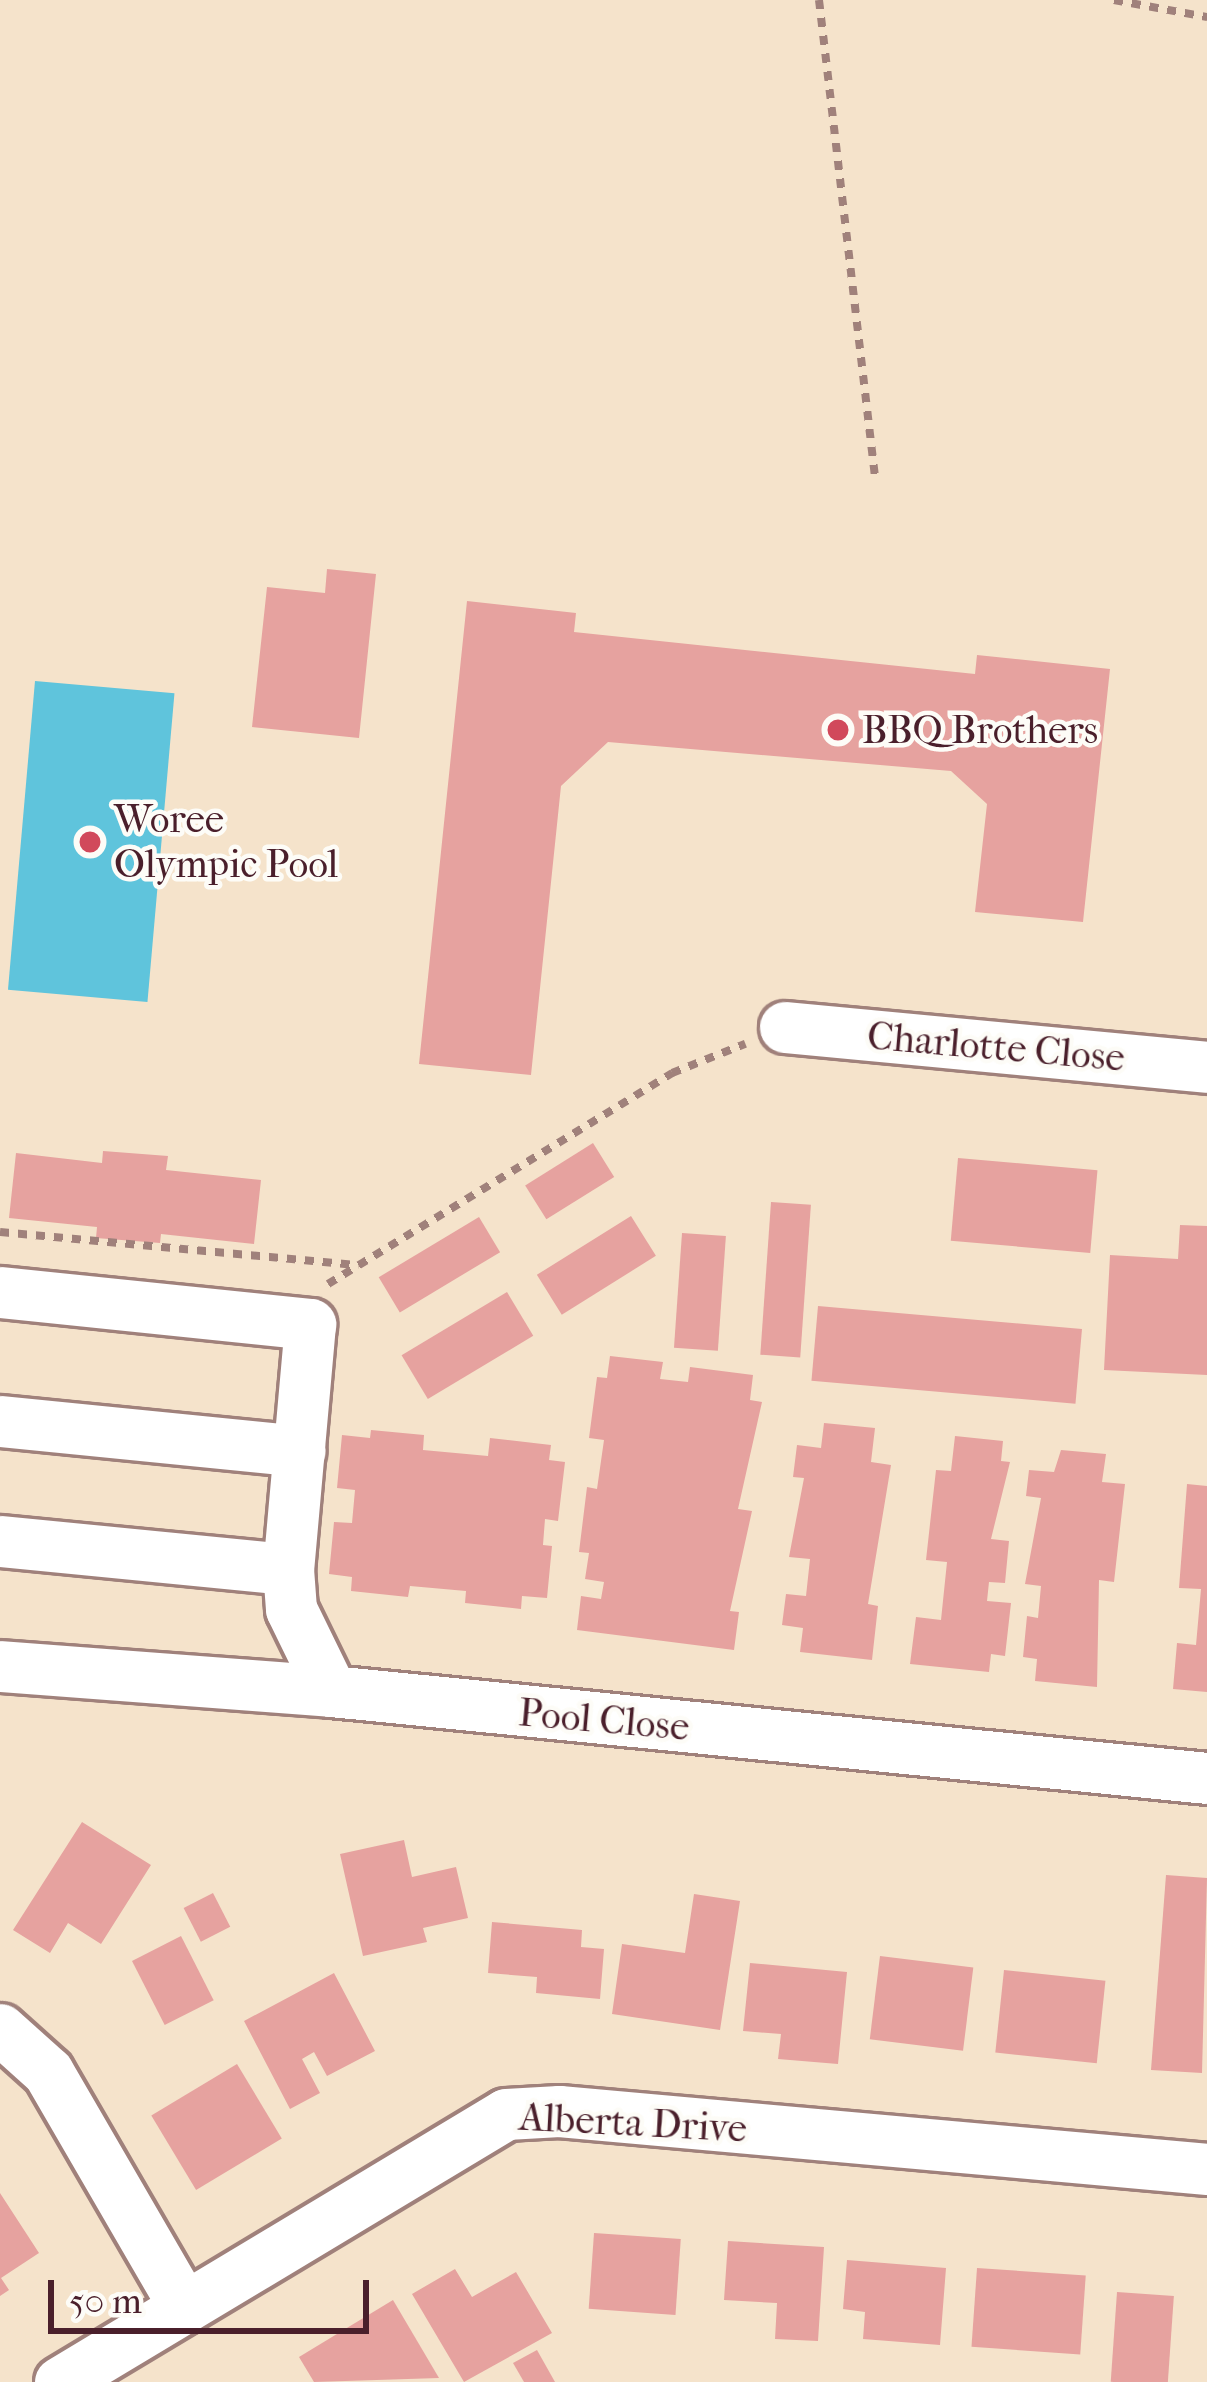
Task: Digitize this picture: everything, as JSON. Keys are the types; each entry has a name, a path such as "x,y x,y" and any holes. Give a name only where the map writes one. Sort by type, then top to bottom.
{"street":[{"name":"Charlotte Close","path":"785,1027 1207,1067"},
{"path":"0,1292 310,1324 288,1570 291,1609 331,1691"},
{"path":"0,1421 299,1451"},
{"path":"0,1541 288,1570"},
{"name":"Pool Close","path":"0,1666 331,1691 1207,1778"},
{"path":"0,2029 48,2072 184,2307"},
{"name":"Alberta Drive","path":"60,2382 506,2114 559,2111 1207,2169"}],"path":[{"path":"819,0 875,476"},
{"path":"1114,0 1207,17"},
{"path":"310,1324 325,1286 672,1073 785,1027"},
{"path":"0,1232 359,1265"}],"water":[{"name":"Woree Olympic Pool","path":"35,681 174,693 147,1002 8,990"}],"building":[{"path":"327,569 376,574 359,738 252,727 267,587 325,593"},
{"path":"467,601 576,613 574,632 975,674 977,655 1110,669 1083,922 975,912 987,804 951,771 608,742 561,786 531,1075 419,1064"},
{"path":"593,1143 614,1177 546,1219 525,1185"},
{"path":"103,1151 168,1156 166,1170 261,1180 254,1244 161,1234 160,1243 96,1238 97,1227 9,1218 16,1153 102,1163"},
{"path":"958,1158 1097,1170 1090,1253 951,1241"},
{"path":"771,1202 811,1205 800,1357 760,1355"},
{"path":"631,1216 656,1256 562,1315 537,1275"},
{"path":"479,1217 500,1252 400,1312 379,1277"},
{"path":"1180,1225 1207,1226 1207,1375 1104,1370 1110,1255 1178,1259"},
{"path":"682,1233 726,1236 718,1351 674,1348"},
{"path":"507,1292 533,1336 428,1399 402,1355"},
{"path":"818,1306 1082,1329 1075,1404 811,1381"},
{"path":"610,1356 663,1362 660,1379 688,1382 690,1367 753,1375 750,1400 762,1402 738,1509 752,1511 730,1611 739,1612 734,1650 577,1630 581,1596 601,1599 604,1582 585,1579 589,1553 579,1552 587,1487 597,1489 604,1440 589,1438 597,1377 607,1378"},
{"path":"824,1423 875,1428 871,1462 891,1465 868,1604 878,1606 872,1660 800,1652 803,1628 782,1625 786,1594 806,1596 810,1559 789,1557 804,1478 793,1477 797,1445 821,1448"},
{"path":"371,1430 424,1435 423,1450 488,1456 490,1438 551,1445 549,1460 565,1462 558,1521 545,1519 543,1545 552,1546 547,1598 522,1596 521,1609 465,1603 466,1591 410,1586 408,1597 351,1591 352,1577 329,1574 334,1522 352,1523 355,1490 337,1488 342,1435 370,1438"},
{"path":"955,1436 1003,1441 1001,1461 1010,1462 991,1539 1009,1541 1005,1583 989,1582 987,1601 1011,1603 1005,1656 991,1654 989,1672 910,1664 916,1617 941,1620 947,1562 926,1560 936,1470 951,1471"},
{"path":"1061,1450 1106,1454 1102,1482 1125,1484 1114,1582 1099,1580 1097,1687 1035,1681 1037,1659 1023,1657 1027,1616 1038,1618 1041,1586 1025,1584 1041,1498 1026,1496 1029,1470 1054,1472"},
{"path":"1187,1484 1207,1486 1207,1692 1173,1689 1177,1643 1196,1645 1201,1589 1179,1588"},
{"path":"82,1822 151,1865 101,1944 68,1923 50,1953 13,1930"},
{"path":"404,1840 412,1877 456,1867 468,1918 423,1928 427,1942 363,1956 340,1854"},
{"path":"1166,1875 1207,1878 1202,2073 1151,2070"},
{"path":"213,1893 230,1927 201,1942 184,1908"},
{"path":"694,1894 740,1901 720,2030 612,2014 622,1944 685,1953"},
{"path":"492,1922 582,1930 581,1947 604,1949 600,1999 536,1993 537,1977 488,1973"},
{"path":"181,1936 214,2000 165,2025 132,1961"},
{"path":"880,1956 973,1967 963,2051 870,2039"},
{"path":"750,1963 847,1972 838,2064 778,2059 781,2034 743,2031"},
{"path":"1004,1970 1105,1981 1097,2063 995,2053"},
{"path":"334,1973 375,2051 327,2076 314,2052 302,2059 320,2093 290,2109 244,2021"},
{"path":"237,2064 282,2139 196,2190 151,2116"},
{"path":"0,2193 39,2253 1,2278 9,2290 0,2296"},
{"path":"594,2233 681,2239 675,2315 589,2309"},
{"path":"728,2241 824,2247 818,2341 775,2339 777,2303 724,2300"},
{"path":"847,2260 946,2268 940,2345 863,2339 865,2312 843,2309"},
{"path":"977,2268 1086,2276 1080,2354 971,2347"},
{"path":"455,2269 472,2297 516,2272 552,2333 464,2382 412,2294"},
{"path":"1117,2292 1174,2296 1168,2382 1111,2382"},
{"path":"393,2300 439,2378 314,2382 299,2357"},
{"path":"537,2350 555,2382 524,2382 513,2363"}],"place":[{"name":"BBQ Brothers","path":"838,730"},
{"name":"Woree Olympic Pool","path":"90,842"}]}
